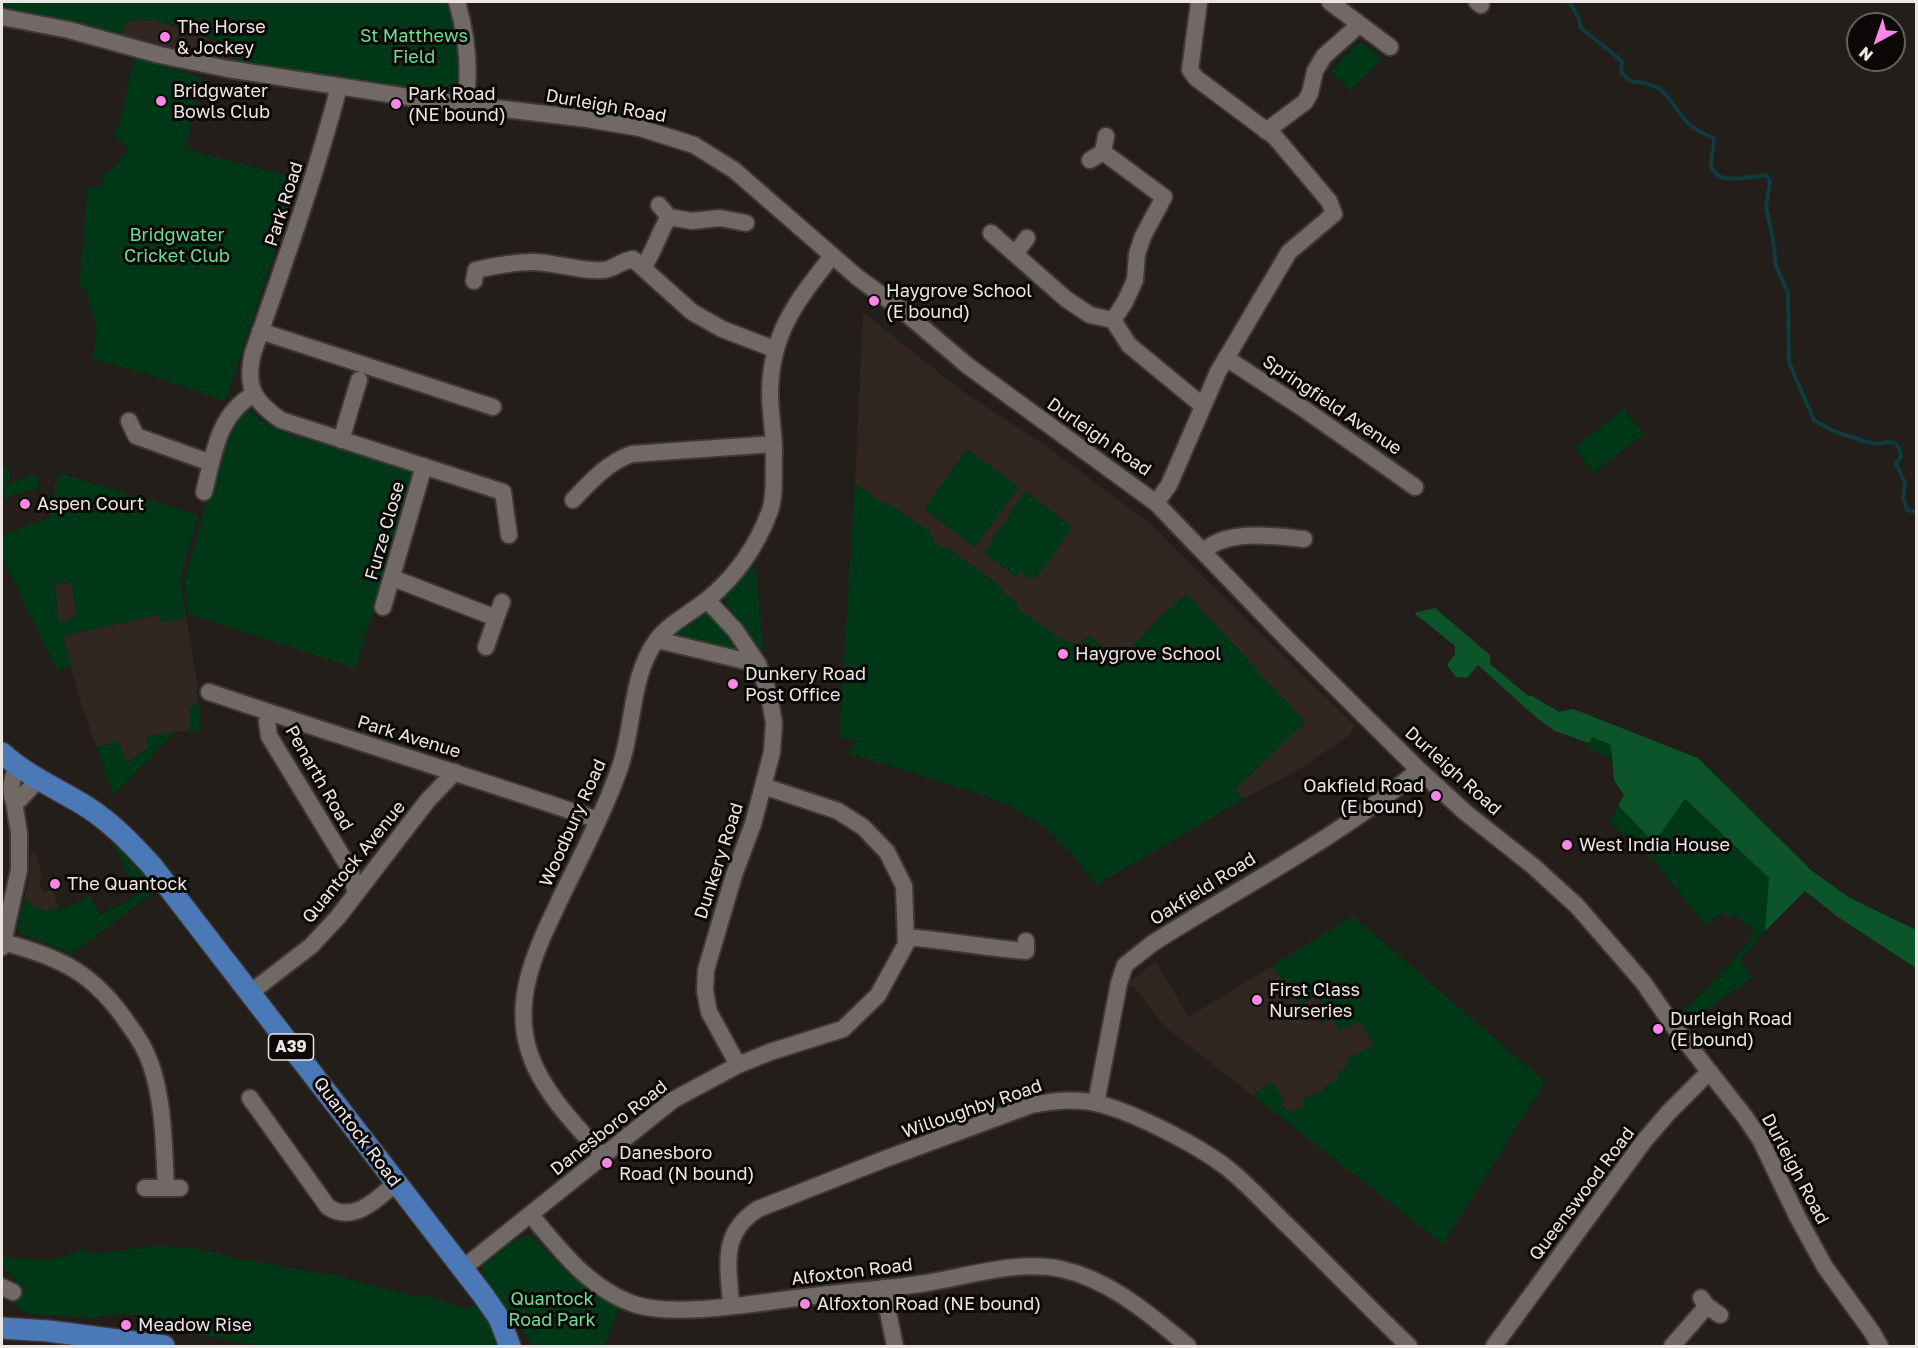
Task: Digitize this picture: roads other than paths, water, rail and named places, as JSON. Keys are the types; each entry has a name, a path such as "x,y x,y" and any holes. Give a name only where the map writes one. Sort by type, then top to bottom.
{"main road":[{"name":"A39","path":"9,759 38,780"},
{"name":"Quantock Road","path":"38,780 87,807 125,836 172,891 499,1318 510,1347"},
{"path":"2,1328 48,1331 164,1347"}],"street":[{"path":"457,2 465,32 468,60 469,76 465,105"},
{"path":"1156,503 1169,485 1226,358 1274,276 1289,252 1334,214 1329,201 1266,130 1196,78 1190,70 1199,2"},
{"path":"1330,2 1390,47"},
{"name":"Durleigh Road","path":"2,17 69,30 160,55 228,69 339,87 640,128 694,145 734,170 832,256 902,310 968,366 1156,503 1287,639 1419,770 1466,813 1533,866 1577,906 1643,982 1745,1117 1760,1139 1798,1218 1826,1267 1880,1347"},
{"path":"1266,130 1305,102 1310,93 1315,70 1324,56 1359,25"},
{"name":"Park Road","path":"254,394 249,382 249,370 260,331 321,154 339,87"},
{"path":"1100,149 1168,190 1143,236 1137,254 1135,280 1125,302 1113,320"},
{"path":"644,266 654,251 664,211 692,221 720,218 746,223"},
{"path":"992,233 1066,299 1090,315 1113,320 1129,345 1203,406"},
{"path":"1015,254 1027,238"},
{"name":"Woodbury Road","path":"603,1156 546,1087 531,1058 523,1026 524,997 530,969 543,933 597,820 623,757 639,674 657,640 679,619 707,600 728,580 755,546 771,510 774,444 770,392 774,349 787,317 832,256"},
{"path":"474,281 476,270 532,262 595,271 606,270 622,260 633,259 644,266 659,283 692,312 748,340 774,349"},
{"path":"260,331 493,407"},
{"name":"Springfield Avenue","path":"1226,358 1416,487"},
{"path":"341,440 360,400 359,380"},
{"path":"204,492 211,463 227,417 243,400 254,394"},
{"name":"Furze Close","path":"254,394 260,404 281,420 503,492 509,535"},
{"path":"130,435 211,463"},
{"path":"572,500 593,479 619,459 641,454 774,444"},
{"path":"619,459 619,448 631,446"},
{"name":"Furze Close","path":"383,607 424,466"},
{"path":"1204,551 1221,540 1269,536 1304,539"},
{"path":"393,578 499,610 486,647"},
{"name":"Dunkery Road","path":"707,600 735,630 758,664 769,694 774,723 772,752 753,824 734,875 706,970 705,991 708,1012 738,1065"},
{"path":"657,640 758,664"},
{"name":"Park Avenue","path":"209,692 597,820"},
{"name":"Penarth Road","path":"270,713 267,722 269,735 350,869 356,894"},
{"path":"9,759 11,795 19,832 19,870 2,944 49,956 84,975 111,1002 145,1050 160,1103 173,1188 145,1188"},
{"name":"Oakfield Road","path":"1096,1103 1119,983 1125,965 1135,955 1163,936 1358,816 1392,793 1419,770"},
{"name":"Quantock Avenue","path":"250,993 311,946 356,894 428,800 455,772"},
{"path":"14,802 20,799 38,780"},
{"name":"Danesboro Road","path":"462,1269 673,1100 738,1065 770,1052 843,1029 878,995 906,944 904,886 888,852 863,827 838,812 763,786"},
{"path":"906,937 1026,951 1026,941"},
{"name":"Queenswood Road","path":"1494,1347 1644,1141 1709,1072"},
{"path":"250,1098 328,1207 334,1211 344,1214 358,1212 396,1184"},
{"name":"Willoughby Road","path":"732,1306 728,1247 736,1228 745,1217 758,1209 1031,1105 1076,1100 1096,1103 1131,1115 1185,1141 1225,1167 1257,1195 1409,1347"},
{"name":"Alfoxton Road","path":"531,1215 568,1259 605,1290 637,1305 661,1308 732,1306 926,1283 1005,1269 1050,1267 1096,1282 1126,1297 1188,1347"},
{"path":"884,1288 895,1347"},
{"path":"1672,1347 1709,1306"}],"waterway":[{"path":"1569,2 1578,16 1581,28 1622,61 1621,72 1630,81 1652,85 1659,89 1689,124 1714,139 1711,163 1719,176 1734,179 1766,175 1770,182 1766,207 1776,266 1788,293 1789,362 1814,420 1831,430 1863,441 1877,444 1895,443 1901,456 1896,464 1905,483 1903,498 1907,510 1916,512"}],"place":[{"name":"The Horse & Jockey","path":"165,37"},
{"name":"Bridgwater Bowls Club","path":"161,101"},
{"name":"Park Road (NE bound)","path":"396,104"},
{"name":"Haygrove School (E bound)","path":"874,301"},
{"name":"Aspen Court","path":"25,504"},
{"name":"Haygrove School","path":"1063,654"},
{"name":"Dunkery Road Post Office","path":"733,684"},
{"name":"Oakfield Road (E bound)","path":"1436,796"},
{"name":"West India House","path":"1567,845"},
{"name":"The Quantock","path":"55,884"},
{"name":"First Class Nurseries","path":"1257,1000"},
{"name":"Durleigh Road (E bound)","path":"1658,1029"},
{"name":"Danesboro Road (N bound)","path":"607,1163"},
{"name":"Alfoxton Road (NE bound)","path":"805,1304"},
{"name":"Meadow Rise","path":"126,1325"}],"park label":[{"name":"St Matthews Field","path":"414,46"},
{"name":"Bridgwater Cricket Club","path":"177,245"},
{"name":"Quantock Road Park","path":"552,1309"}]}
